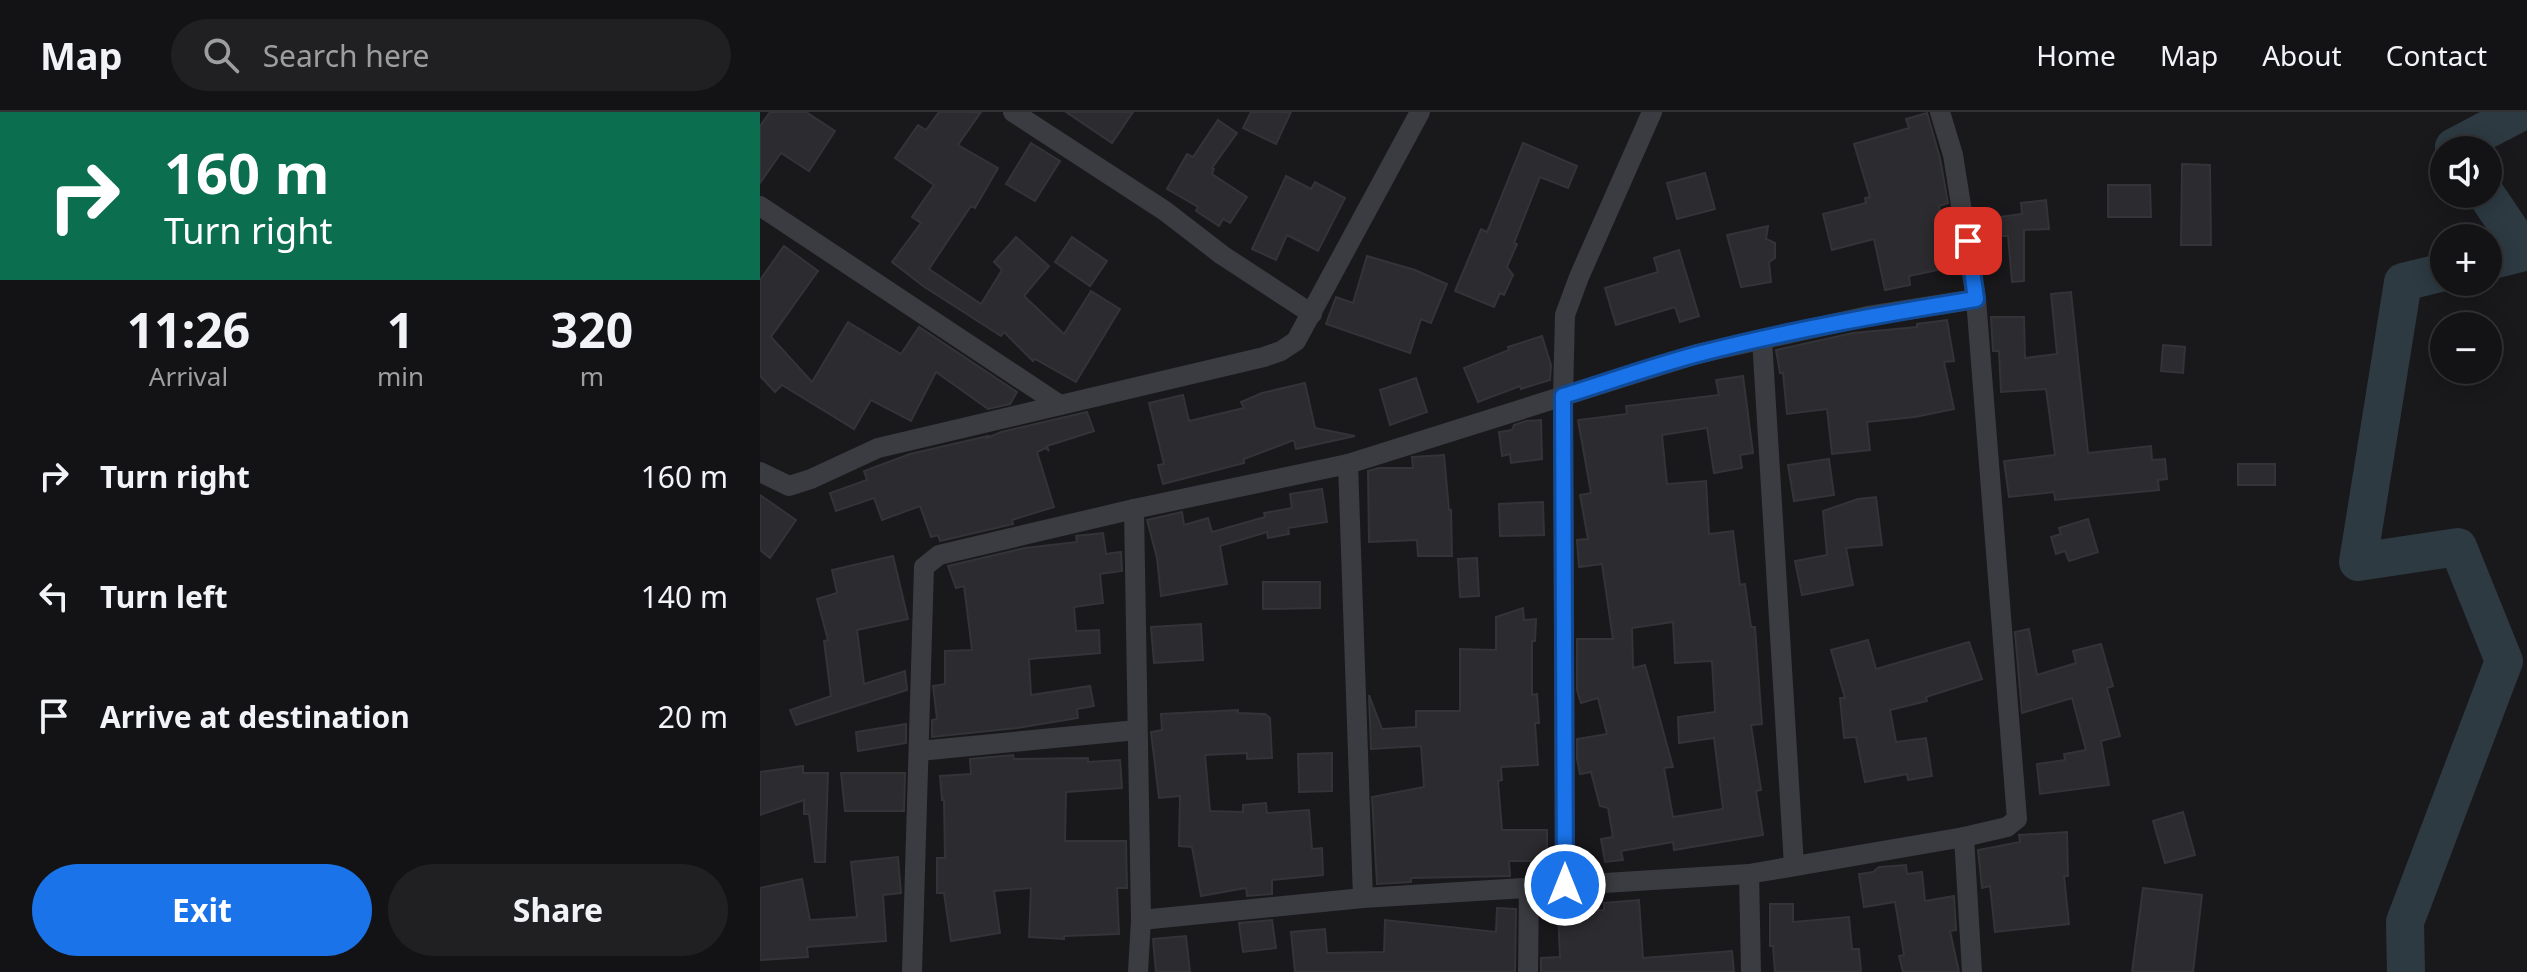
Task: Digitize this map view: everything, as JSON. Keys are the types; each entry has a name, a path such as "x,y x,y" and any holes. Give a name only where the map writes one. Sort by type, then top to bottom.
{"street":[{"path":"1013,112 1165,211 1222,255 1312,314"},
{"path":"760,472 789,486 878,448 1273,354 1296,341 1420,112"},
{"path":"1565,885 1565,315 1652,112"},
{"path":"1141,920 1363,898 1749,874 1964,837 2007,827 2017,819 1976,299 1953,155 1940,112"},
{"path":"760,206 1060,405"},
{"path":"903,972 912,972 924,567 939,555 1134,509 1348,464 1697,354 1868,316 1976,299"},
{"path":"1762,339 1794,866"},
{"path":"1348,464 1363,898"},
{"path":"1134,509 1141,920 1138,972"},
{"path":"919,751 1137,730"},
{"path":"1964,837 1972,972"},
{"path":"1749,874 1751,972"},
{"path":"1528,972 1529,888"}],"building":[{"path":"770,112 806,112 835,131 809,171 781,153 760,183 760,126"},
{"path":"939,112 981,112 958,145 998,168 975,208 971,206 929,269 981,304 1002,270 994,262 1016,237 1049,266 1024,296 1064,334 1091,291 1120,309 1076,382 1035,359 1033,361 1004,332 1001,336 923,286 892,262 921,223 912,217 934,185 895,158 918,125 926,130"},
{"path":"1066,112 1133,112 1112,143"},
{"path":"1251,112 1291,112 1276,144 1243,128"},
{"path":"1927,113 1940,158 1948,203 1939,206 1952,267 1909,276 1910,285 1885,290 1874,239 1832,250 1823,214 1866,203 1865,198 1870,197 1854,144 1909,128 1906,119"},
{"path":"1218,120 1237,133 1212,168 1212,174 1247,197 1230,223 1223,219 1219,226 1196,211 1198,207 1167,189 1187,154 1193,157"},
{"path":"1031,143 1060,161 1035,201 1006,184"},
{"path":"1523,143 1577,166 1568,188 1540,177 1507,267 1513,275 1504,295 1500,293 1494,307 1455,291 1481,229 1487,232"},
{"path":"2182,164 2210,165 2211,245 2181,245"},
{"path":"1705,173 1715,209 1677,219 1667,183"},
{"path":"1286,176 1311,189 1315,182 1345,198 1318,251 1287,235 1276,260 1252,249"},
{"path":"2108,185 2150,185 2151,217 2108,217"},
{"path":"2046,200 2049,229 2024,230 2024,281 2012,282 2008,236 2001,236 1999,217 2022,214 2021,203"},
{"path":"1768,226 1766,239 1775,243 1775,258 1769,262 1771,282 1741,287 1727,235"},
{"path":"1072,237 1107,261 1090,286 1055,262"},
{"path":"784,246 818,271 771,337 812,382 848,322 901,354 919,327 1017,392 1010,404 988,409 936,372 911,421 871,400 854,429 782,385 775,392 760,376 760,280"},
{"path":"1679,250 1699,316 1680,322 1675,307 1616,325 1605,288 1658,272 1654,258"},
{"path":"1367,256 1415,270 1447,284 1431,323 1421,319 1410,353 1326,324 1336,297 1353,303"},
{"path":"2071,292 2088,453 2151,446 2152,460 2165,459 2167,479 2158,480 2159,490 2055,500 2054,492 2009,497 2004,461 2055,455 2046,389 2001,392 1999,351 1993,351 1991,317 2024,317 2025,358 2057,354 2051,294"},
{"path":"1947,320 1954,361 1944,362 1954,409 1867,422 1870,450 1832,454 1827,409 1787,414 1783,373 1780,373 1776,350 1853,333 1917,327 1917,324"},
{"path":"1542,336 1551,365 1550,380 1521,389 1520,386 1478,402 1464,368 1509,350 1508,347"},
{"path":"2163,345 2185,347 2183,373 2161,371"},
{"path":"1743,376 1753,453 1740,455 1742,468 1714,473 1707,428 1662,435 1667,484 1706,481 1709,534 1733,531 1740,585 1745,584 1751,627 1755,627 1762,724 1751,725 1761,790 1756,791 1763,835 1674,850 1673,842 1621,851 1623,860 1605,862 1601,839 1613,837 1608,808 1600,806 1591,772 1580,774 1577,759 1577,739 1607,734 1598,698 1581,703 1577,690 1577,639 1613,639 1602,564 1579,567 1577,540 1588,539 1580,495 1591,493 1578,420 1627,414 1626,406 1719,395 1716,380","holes":["1673,622 1675,663 1712,661 1715,712 1678,717 1679,743 1714,738 1723,809 1673,817 1664,768 1673,767 1645,665 1633,668 1632,628"]},
{"path":"1416,378 1427,412 1390,425 1380,390"},
{"path":"1305,383 1315,428 1355,436 1296,449 1294,440 1244,459 1244,463 1163,484 1158,465 1164,464 1149,403 1183,395 1189,421 1244,408 1241,402 1262,393"},
{"path":"1087,412 1094,431 1047,446 1049,451 1046,448 1037,452 1054,507 1012,520 1013,524 940,541 938,535 931,537 920,506 882,520 874,498 836,511 830,493 867,480 864,471 910,454"},
{"path":"1541,420 1542,459 1511,463 1510,454 1502,456 1499,432 1512,430 1514,425 1526,421"},
{"path":"1444,455 1451,510 1452,556 1418,556 1417,540 1369,542 1368,471 1413,468 1412,457"},
{"path":"1829,459 1834,495 1794,501 1788,465"},
{"path":"2238,464 2275,464 2275,485 2238,485"},
{"path":"1322,489 1327,522 1288,528 1289,534 1268,538 1267,532 1220,546 1227,584 1161,596 1157,558 1147,520 1182,512 1184,525 1208,518 1212,532 1265,517 1264,513 1292,508 1290,494"},
{"path":"760,495 796,520 770,558 760,550"},
{"path":"1876,497 1882,545 1846,548 1853,585 1802,595 1795,561 1827,555 1823,511 1858,499"},
{"path":"1543,502 1544,535 1500,536 1499,504"},
{"path":"2088,519 2098,552 2069,561 2065,551 2056,554 2051,537 2061,534 2059,528"},
{"path":"1103,533 1106,554 1121,552 1122,571 1100,574 1103,603 1074,607 1076,631 1099,630 1100,653 1029,659 1031,695 1090,686 1094,706 1077,709 1078,718 932,737 932,720 937,719 933,686 945,684 945,651 972,650 964,586 956,588 948,566 1025,548 1077,542 1076,536"},
{"path":"893,556 908,619 857,630 864,684 905,671 907,690 796,725 790,710 831,696 824,641 828,640 817,599 837,593 832,570"},
{"path":"1477,558 1479,596 1460,597 1458,559"},
{"path":"1263,582 1320,582 1320,608 1263,609"},
{"path":"1523,608 1524,620 1536,619 1535,641 1532,641 1532,695 1537,694 1539,723 1535,723 1538,765 1501,767 1502,780 1498,781 1502,830 1547,830 1547,861 1509,861 1510,876 1411,878 1411,882 1377,884 1372,797 1424,787 1421,746 1371,749 1369,695 1382,729 1416,727 1416,711 1460,711 1460,649 1496,650 1496,617"},
{"path":"1201,624 1203,660 1154,663 1151,627"},
{"path":"2029,629 2037,675 2076,663 2073,651 2101,644 2113,686 2107,688 2120,736 2101,741 2109,785 2040,794 2037,764 2065,760 2064,754 2086,750 2072,698 2022,713 2015,632"},
{"path":"1868,640 1876,669 1969,642 1982,679 1926,697 1927,701 1890,710 1896,742 1926,738 1932,776 1908,780 1907,774 1865,782 1856,737 1844,738 1840,698 1845,698 1831,650"},
{"path":"1238,710 1238,713 1265,714 1270,718 1272,758 1247,759 1247,753 1205,755 1210,811 1243,812 1243,805 1266,803 1267,813 1309,810 1312,849 1322,848 1323,875 1272,880 1272,894 1247,896 1246,888 1201,896 1192,847 1179,846 1180,796 1159,798 1151,732 1162,730 1161,714"},
{"path":"906,724 906,743 858,751 856,732"},
{"path":"1332,753 1332,791 1299,792 1298,754"},
{"path":"1013,755 1014,759 1120,760 1122,788 1066,792 1065,841 1126,841 1127,888 1117,888 1119,934 1064,936 1064,939 1029,937 1031,888 994,891 1000,933 951,941 944,893 937,893 937,858 945,858 944,800 940,776 971,774 970,759"},
{"path":"803,766 803,773 828,773 825,862 815,862 809,814 804,814 804,800 760,815 760,772"},
{"path":"841,773 905,773 904,811 845,811"},
{"path":"2183,812 2195,855 2165,863 2153,821"},
{"path":"2067,832 2068,876 2064,876 2069,924 1995,932 1990,886 1982,888 1978,850 2020,842 2019,835"},
{"path":"898,857 901,893 883,895 886,941 807,947 808,957 760,960 760,888 802,879 810,920 857,917 851,862"},
{"path":"1906,865 1907,874 1922,872 1925,901 1954,896 1956,930 1950,931 1959,972 1903,972 1899,956 1904,955 1895,902 1864,907 1859,874 1873,872 1879,867"},
{"path":"2143,888 2202,895 2193,972 2132,972"},
{"path":"1639,900 1643,958 1732,951 1734,972 1541,972 1541,958 1560,957 1558,912 1604,910 1604,903"},
{"path":"1770,904 1793,904 1793,922 1849,917 1852,949 1859,949 1861,972 1775,972 1773,946 1770,946"},
{"path":"1497,908 1516,909 1515,972 1295,972 1291,932 1325,929 1327,953 1384,952 1385,920 1496,932"},
{"path":"1272,920 1276,948 1243,952 1239,923"},
{"path":"1186,936 1190,972 1156,972 1153,939"}],"waterway":[{"path":"2475,136 2521,112"},
{"path":"2495,208 2525,252 2502,258"},
{"path":"2406,972 2405,922 2504,661 2458,547 2358,562 2403,282 2430,275"}],"route":[{"path":"1565,885 1563,396 1697,354 1868,316 1976,299 1968,241"}]}
